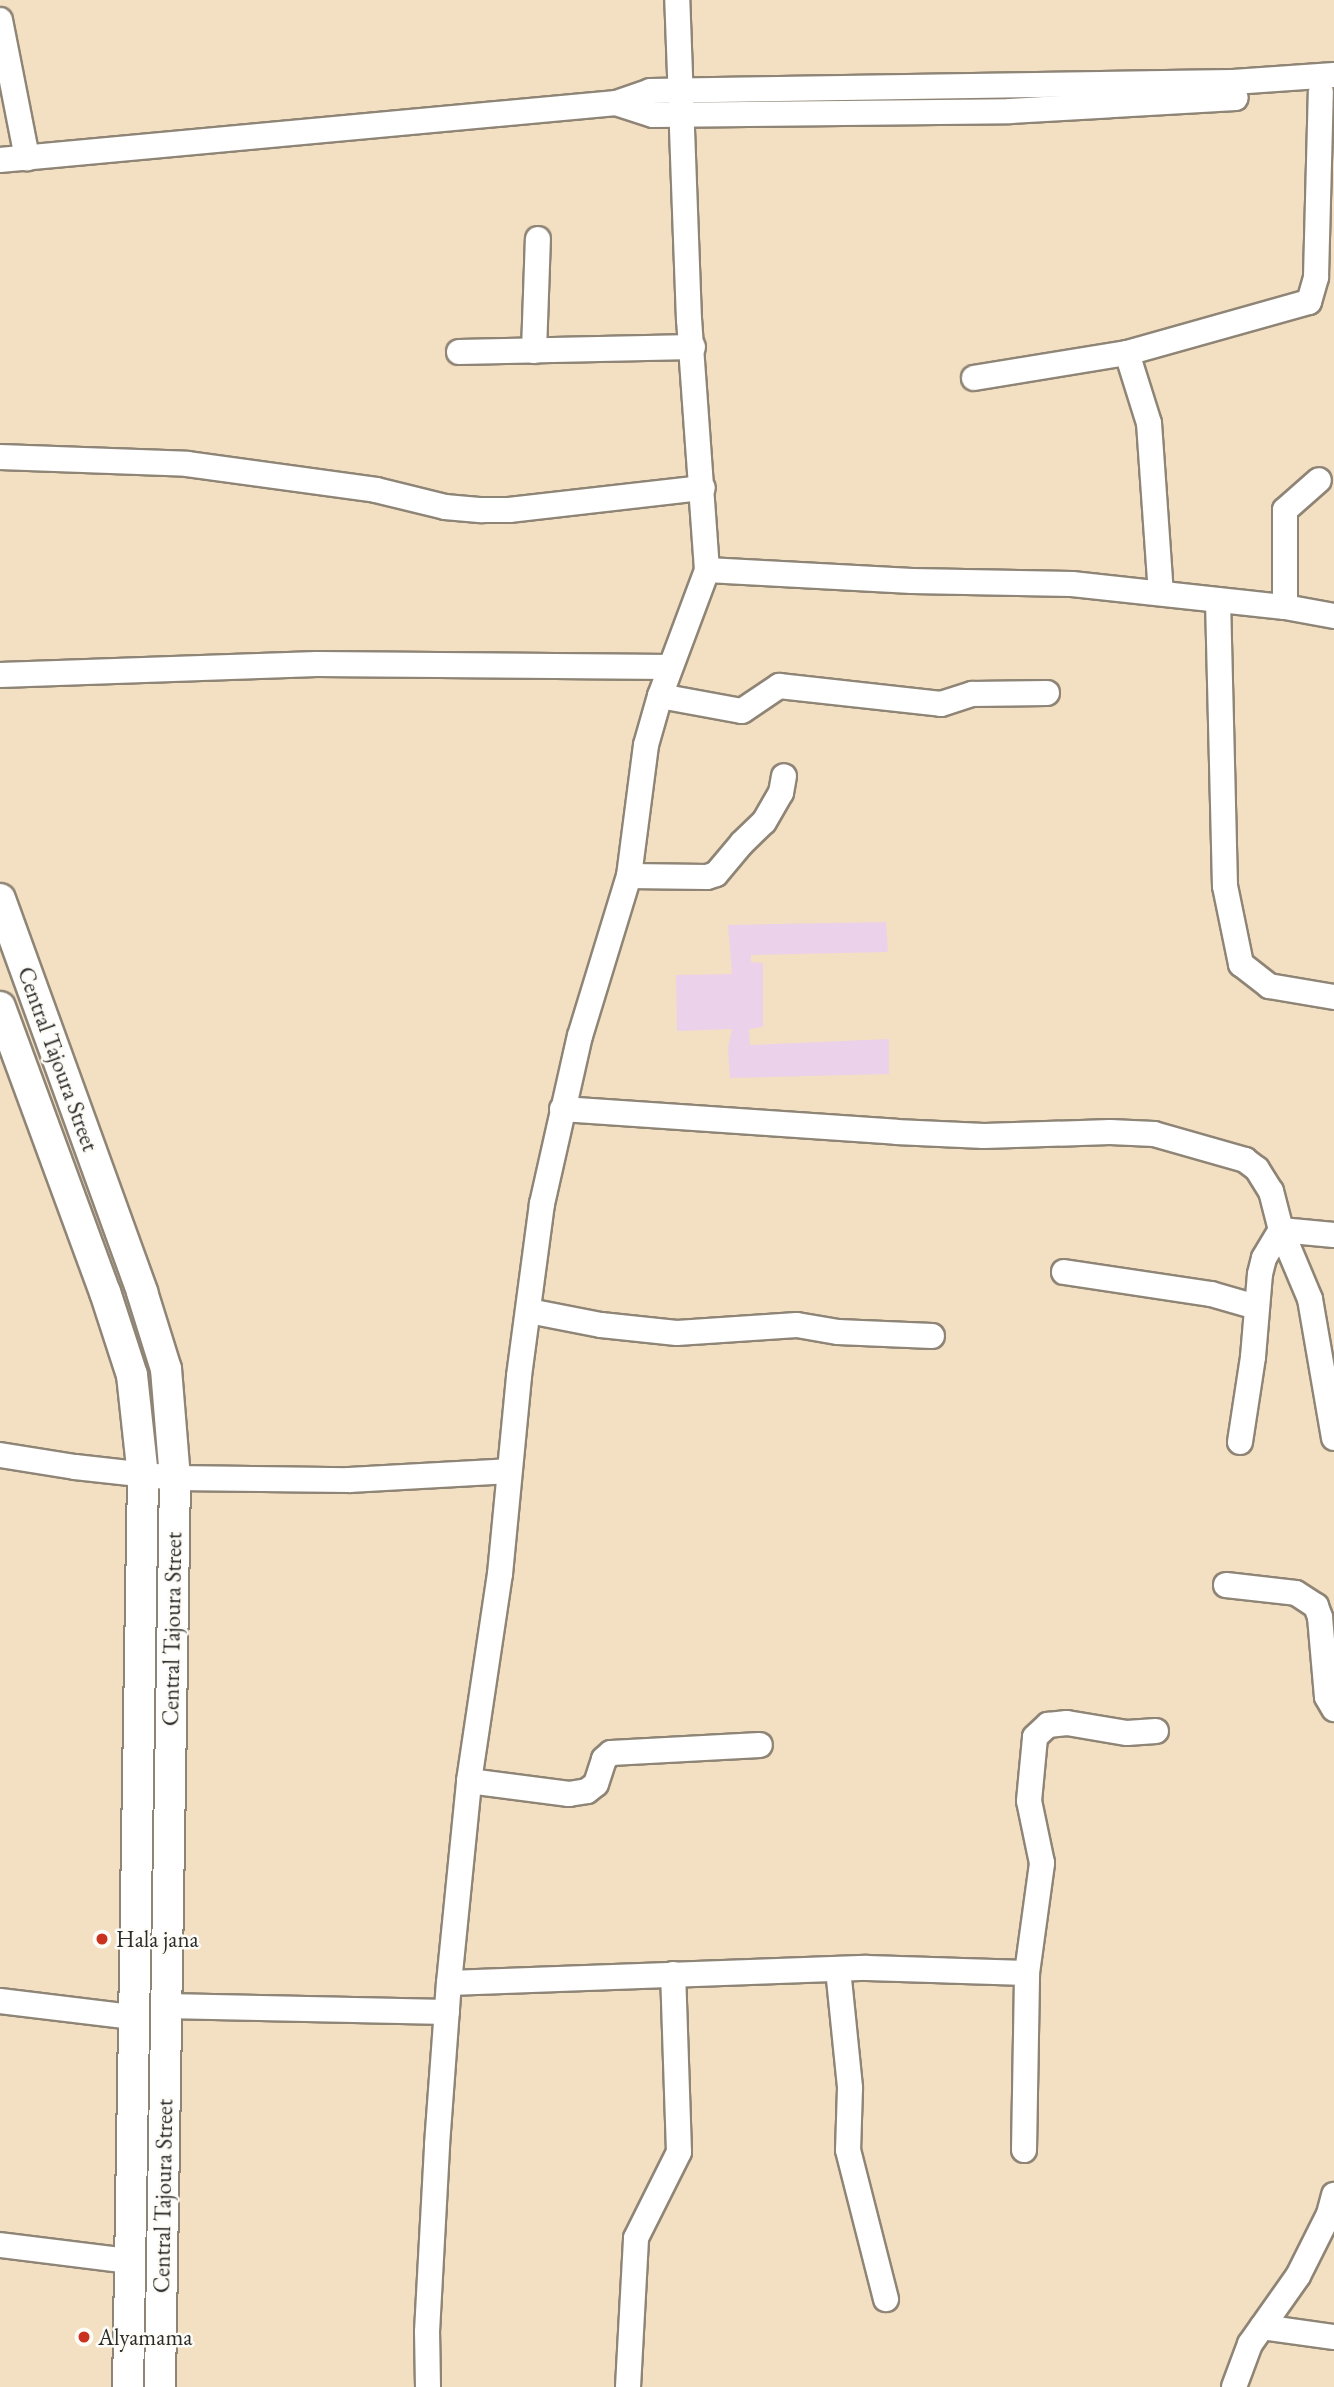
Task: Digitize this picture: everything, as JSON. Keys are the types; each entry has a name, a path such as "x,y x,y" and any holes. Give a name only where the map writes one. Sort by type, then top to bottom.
{"main road":[{"name":"Central Tajoura Street","path":"0,899 142,1292 166,1368 175,1478 160,2387"},
{"path":"0,1007 105,1292 132,1375 144,1476 128,2261 128,2387"}],"street":[{"path":"428,2387 427,2332 449,1983 469,1781 500,1574 509,1471 542,1204 580,1036 629,876 646,745 670,667 708,570 686,263 685,151 680,102 677,0"},
{"path":"0,20 27,158"},
{"path":"0,160 616,103 653,115 680,102 1010,111 1330,86 1316,277 1309,302 1127,353 974,378"},
{"path":"534,351 538,239"},
{"path":"458,352 693,347"},
{"path":"1127,353 1149,423 1161,593"},
{"path":"0,457 187,464 376,490 445,507 482,510 509,510 703,488"},
{"path":"1285,607 1285,510 1319,480"},
{"path":"708,570 912,581 1072,584 1285,607 1334,617"},
{"path":"1218,600 1225,886 1241,964 1269,986 1334,997"},
{"path":"0,675 317,664 670,667"},
{"path":"660,696 742,711 779,686 941,704 972,694 1047,693"},
{"path":"629,876 707,877 716,874 764,822 781,793 784,776"},
{"path":"562,1109 984,1136 1110,1132 1154,1134 1245,1160 1257,1169 1271,1191 1281,1230 1310,1299 1334,1438"},
{"path":"1281,1230 1334,1235"},
{"path":"1240,1442 1264,1258 1281,1230"},
{"path":"1064,1272 1212,1294 1256,1307"},
{"path":"529,1311 601,1325 677,1333 797,1325 838,1332 932,1336"},
{"path":"0,1455 175,1478 349,1480 509,1471"},
{"path":"1226,1585 1296,1593 1316,1606 1320,1617 1327,1697 1334,1709"},
{"path":"1024,2150 1027,1973 1042,1863 1029,1801 1035,1737 1048,1725 1067,1723 1127,1733 1156,1731"},
{"path":"469,1781 569,1794 587,1791 596,1784 604,1759 611,1753 760,1745"},
{"path":"449,1983 838,1969 1027,1973"},
{"path":"838,1969 850,2088 848,2150 886,2299"},
{"path":"628,2387 636,2238 679,2152 673,1974"},
{"path":"0,2001 133,2017"},
{"path":"166,2006 447,2012"},
{"path":"1234,2387 1250,2344 1298,2276 1329,2214 1334,2195"},
{"path":"0,2245 128,2261"},
{"path":"1262,2327 1334,2337"}],"shaded area":[{"path":"886,922 888,952 751,955 751,962 763,963 763,1027 749,1029 750,1045 889,1039 889,1074 730,1078 728,1048 732,1029 677,1031 676,975 732,974 728,925"}],"place":[{"name":"Hala jana","path":"102,1939"},
{"name":"Alyamama","path":"84,2337"}]}
